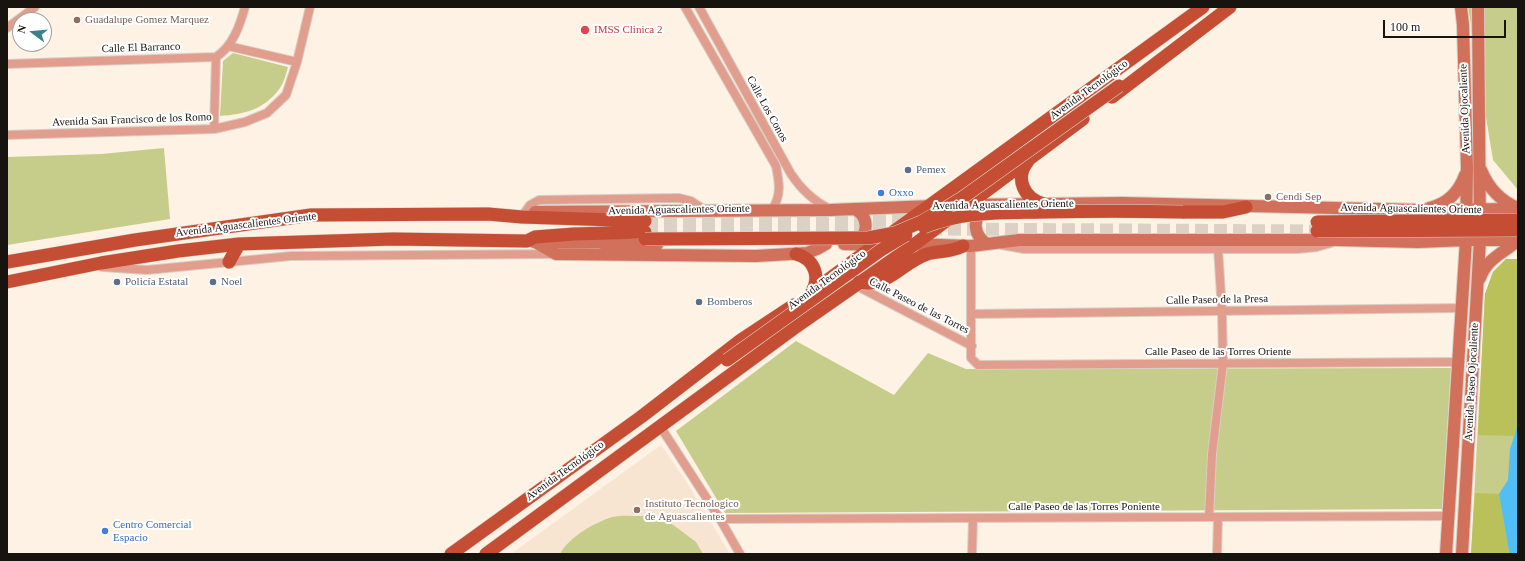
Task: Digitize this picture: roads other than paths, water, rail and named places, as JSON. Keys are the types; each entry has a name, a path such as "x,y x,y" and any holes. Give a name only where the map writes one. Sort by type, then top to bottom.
{"main road":[{"name":"Avenida Tecnológico","path":"451,554 666,398 741,340 810,294 875,245 1203,7"},
{"name":"Avenida Tecnológico","path":"486,554 660,426 915,244 1029,160 1230,7"},
{"path":"600,242 615,240 645,231 852,238 868,238 895,233 926,219 962,198 1119,86 1152,66"},
{"path":"1029,160 1025,164 1022,174 1022,184 1030,198 1044,204"},
{"path":"666,398 678,396 891,244 914,231 932,224 953,218 977,214 1084,211 1223,212 1246,207"},
{"name":"Avenida Aguascalientes Oriente","path":"7,262 135,240 311,215 488,214 645,231"},
{"name":"Avenida Aguascalientes Oriente","path":"1518,219 1317,227 1518,230"},
{"name":"Avenida Aguascalientes Oriente","path":"7,282 85,266 178,251 238,244 393,240 532,242 535,237 645,231"},
{"path":"229,262 238,244"},
{"path":"857,284 870,284 884,280 919,257 967,246"},
{"path":"796,254 801,255 810,261 815,269 815,284 810,294"}],"street":[{"path":"7,28 35,7"},
{"path":"214,129 216,56 223,52 228,46 239,28 245,7"},
{"name":"Avenida San Francisco de los Romo","path":"7,134 214,129 245,122 267,113 286,95 297,62 310,7"},
{"name":"Calle Los Conos","path":"685,7 776,166 779,194 777,203 772,209"},
{"name":"Calle Los Conos","path":"699,7 791,174 805,193 830,210"},
{"name":"Avenida Ojocaliente","path":"1461,7 1467,168 1467,211"},
{"name":"Avenida Ojocaliente","path":"1478,7 1480,210"},
{"path":"228,46 297,62"},
{"name":"Calle El Barranco","path":"7,64 216,56"},
{"path":"1479,163 1484,177 1491,189 1502,199 1518,208"},
{"path":"1420,210 1440,204 1452,196 1463,180 1467,168"},
{"name":"Avenida Aguascalientes Oriente","path":"488,214 525,212 772,209 830,210 966,205 1122,203 1467,211 1518,208"},
{"path":"989,244 977,234 975,224 980,212 990,205"},
{"path":"853,244 863,237 866,229 864,217 855,209"},
{"path":"1418,242 1433,237 1442,229 1444,218 1438,210"},
{"name":"Avenida Paseo Ojocaliente","path":"1462,554 1480,239 1480,210"},
{"name":"Avenida Paseo Ojocaliente","path":"1446,554 1459,362 1467,211"},
{"path":"1518,219 1518,230"},
{"name":"Avenida Aguascalientes Oriente","path":"532,242 600,242 615,245 915,244 967,246 1020,240 1337,240 1418,242 1480,239 1518,240"},
{"name":"Avenida Aguascalientes Oriente","path":"989,244 1024,249 1308,248 1324,245 1337,240"},
{"path":"1477,288 1480,275 1488,264 1518,240"},
{"path":"532,242 556,254"},
{"name":"Avenida Aguascalientes Oriente","path":"85,266 147,270 306,256 556,254 756,256 796,254 812,251 826,244"},
{"path":"967,246 972,314 972,346"},
{"path":"1209,517 1212,454 1223,362 1222,311 1218,248"},
{"name":"Calle Paseo de las Torres","path":"857,284 972,346"},
{"name":"Calle Paseo de la Presa","path":"972,314 1462,308"},
{"name":"Calle Paseo de las Torres Oriente","path":"972,346 972,358 978,365 1223,362 1459,362"},
{"path":"660,426 720,519 740,554"},
{"name":"Calle Paseo de las Torres Poniente","path":"720,519 1449,516"},
{"path":"1217,554 1218,517"},
{"path":"972,554 973,518"}],"water":[{"path":"1518,424 1518,554 1511,554 1509,551 1499,494 1508,480 1510,449"}],"tunnel":[{"path":"645,221 915,220"},
{"path":"929,229 1317,231"},
{"path":"645,232 893,230"}],"place":[{"name":"Guadalupe Gomez Marquez","path":"77,20"},
{"name":"IMSS Clinica 2","path":"585,30"},
{"name":"Pemex","path":"908,170"},
{"name":"Oxxo","path":"881,193"},
{"name":"Cendi Sep","path":"1268,197"},
{"name":"Policía Estatal","path":"117,282"},
{"name":"Noel","path":"213,282"},
{"name":"Bomberos","path":"699,302"},
{"name":"Instituto Tecnologico de Aguascalientes","path":"637,510"},
{"name":"Centro Comercial Espacio","path":"105,531"}]}
